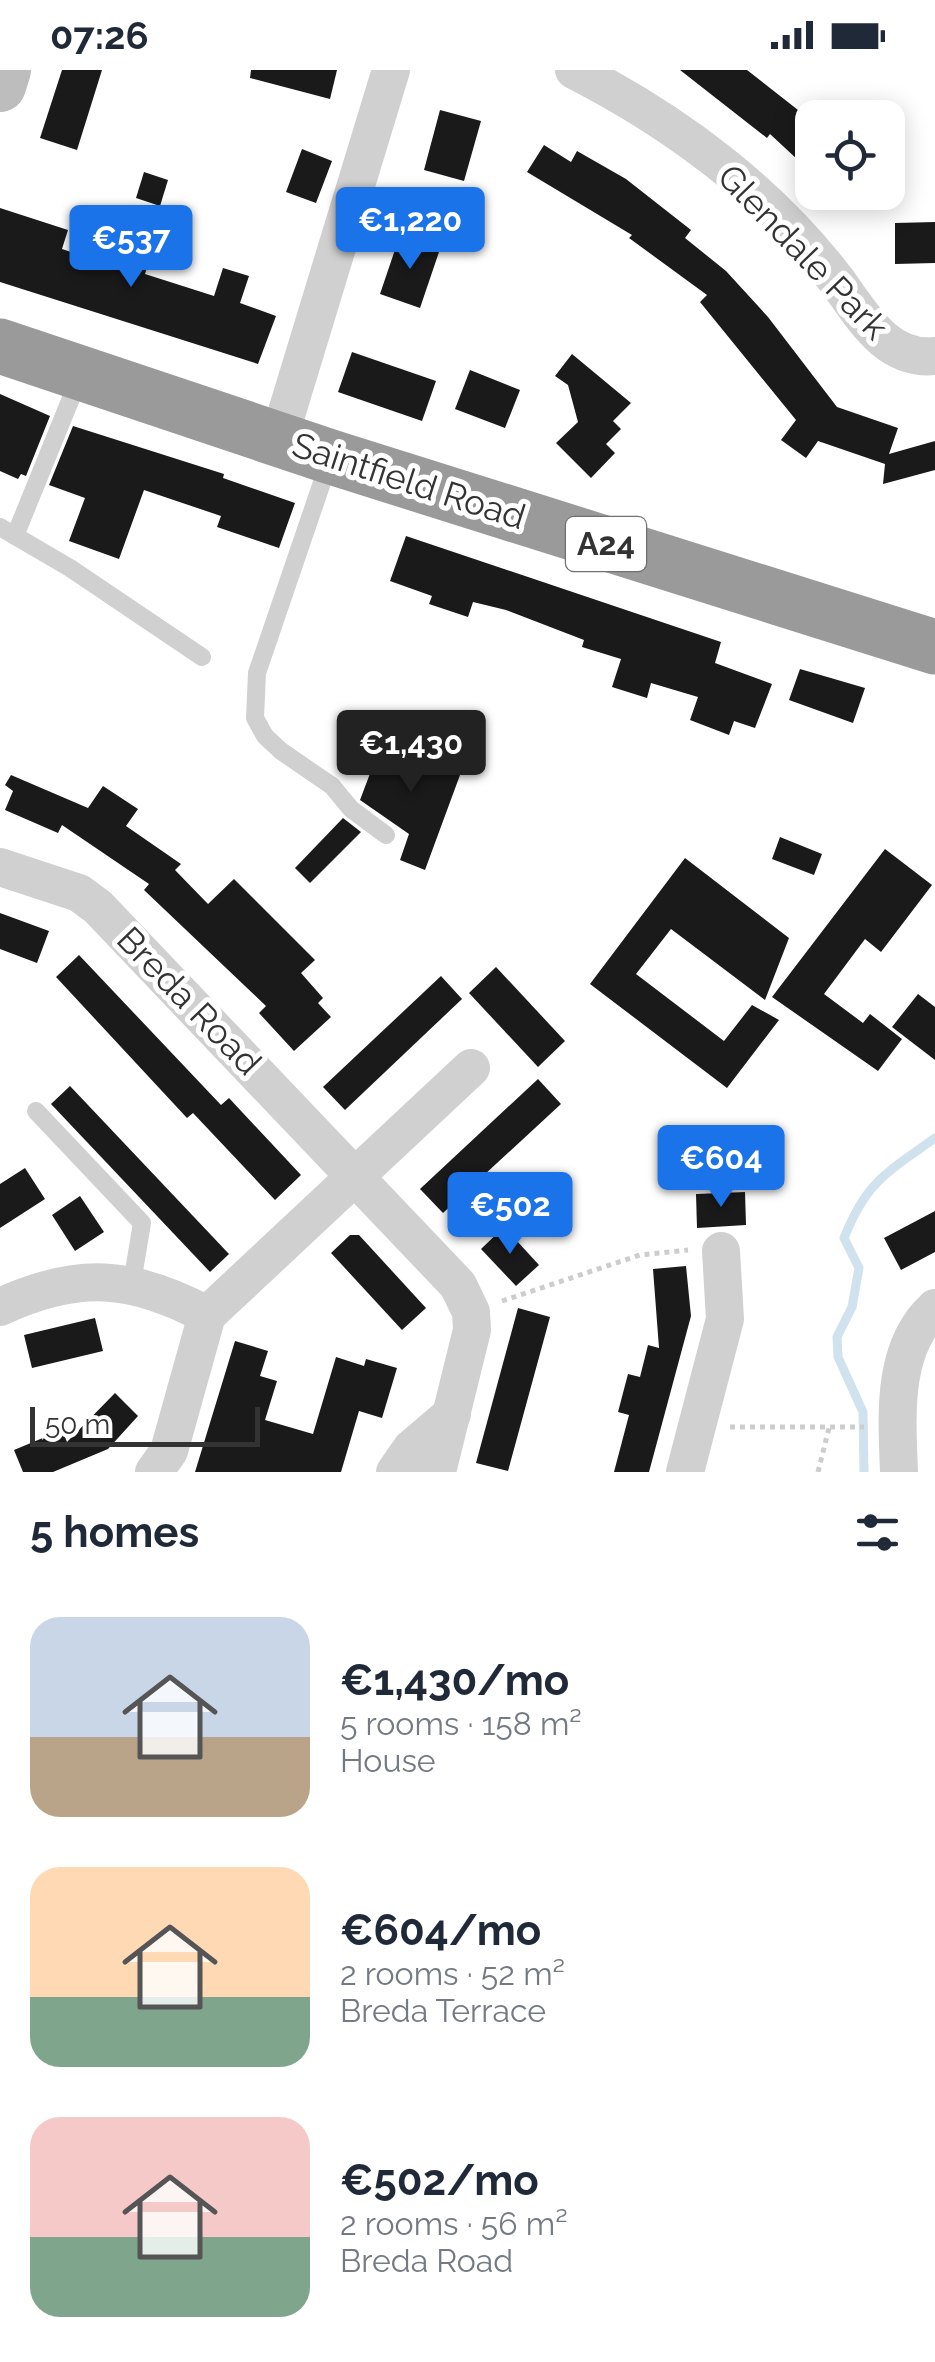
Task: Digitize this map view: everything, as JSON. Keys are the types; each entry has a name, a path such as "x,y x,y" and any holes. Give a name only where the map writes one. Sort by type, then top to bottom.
{"highway":[{"name":"Saintfield Road","path":"0,346 80,376 331,457 935,647"}],"street":[{"path":"0,86 5,70"},
{"path":"279,438 391,70"},
{"name":"Glendale Park","path":"574,70 635,100 748,188 835,279 864,322 894,348 918,358 935,356"},
{"name":"Breda Road","path":"0,867 78,893 98,908 458,1285 471,1312"},
{"path":"154,1472 170,1451 207,1315 470,1068"},
{"path":"685,1472 725,1318 721,1252"},
{"path":"0,1307 66,1284 132,1283 168,1294 207,1315"},
{"path":"899,1472 898,1391 907,1354 923,1318 935,1308"},
{"path":"437,1472 472,1330 471,1312"},
{"path":"395,1472 411,1449 452,1414"}],"lane":[{"path":"80,376 8,531 202,657"},
{"path":"331,457 258,672 255,718 265,736 332,786 351,809 386,835"},
{"path":"36,1111 142,1223 132,1283"}],"path":[{"path":"471,1312 640,1255 700,1248 721,1252"},
{"path":"696,1427 854,1427"},
{"path":"818,1472 829,1428"}],"building":[{"path":"62,70 102,70 77,150 40,138"},
{"path":"251,70 337,70 330,99 250,78"},
{"path":"680,70 747,70 795,108 795,157 770,134 767,138"},
{"path":"440,110 481,121 464,181 424,170"},
{"path":"544,145 571,162 577,151 626,179 691,230 685,238 726,271 768,317 837,407 898,428 889,454 935,441 935,470 883,484 885,464 818,441 806,458 781,440 796,420 700,302 707,295 629,238 632,235 527,172"},
{"path":"302,149 332,161 316,203 286,192"},
{"path":"144,172 168,180 160,206 136,198"},
{"path":"0,208 68,230 62,249 119,268 126,246 151,254 145,274 214,296 223,268 249,276 240,303 276,316 258,364 0,282"},
{"path":"935,222 935,263 895,264 895,223"},
{"path":"400,235 440,249 420,308 380,294"},
{"path":"352,352 436,381 422,421 338,392"},
{"path":"572,354 631,403 613,421 621,429 606,444 615,453 591,478 556,443 578,422 568,385 555,376"},
{"path":"470,370 520,390 505,428 455,409"},
{"path":"0,394 50,416 26,476 21,474 18,479 0,471"},
{"path":"73,426 224,474 223,478 295,503 279,548 217,527 221,516 144,490 119,559 69,541 85,498 49,485"},
{"path":"406,536 721,642 715,663 772,684 755,728 734,721 729,735 690,720 698,697 651,683 647,698 612,687 621,659 582,647 584,640 506,610 473,602 468,617 429,604 432,596 390,581"},
{"path":"800,669 865,688 853,723 789,700"},
{"path":"385,734 439,754 435,766 460,775 425,870 400,860 409,834 360,800"},
{"path":"11,775 88,808 103,786 138,809 126,826 181,864 175,870 208,904 234,879 315,960 301,973 323,998 318,1003 331,1017 294,1051 259,1013 266,1006 144,890 149,884 62,825 58,833 5,810 13,791 5,785"},
{"path":"343,818 361,832 310,883 295,868"},
{"path":"780,837 822,854 814,875 772,859"},
{"path":"885,849 932,885 881,952 865,939 824,994 863,1023 870,1014 902,1039 878,1071 772,997"},
{"path":"685,858 789,938 765,1000 671,929 636,974 724,1041 752,1005 779,1020 727,1088 590,984"},
{"path":"0,913 49,931 37,963 0,949"},
{"path":"79,955 221,1105 229,1098 301,1175 275,1200 193,1113 187,1118 56,977"},
{"path":"496,967 565,1041 538,1067 469,993"},
{"path":"441,976 462,999 345,1110 323,1087"},
{"path":"918,994 935,1007 935,1060 892,1027"},
{"path":"538,1079 561,1104 443,1213 420,1189"},
{"path":"70,1086 229,1254 210,1272 51,1104"},
{"path":"25,1168 45,1199 0,1228 0,1184"},
{"path":"745,1192 746,1225 697,1228 696,1194"},
{"path":"80,1196 104,1232 75,1251 52,1215"},
{"path":"935,1211 935,1252 901,1270 884,1238"},
{"path":"504,1227 539,1265 516,1286 481,1249"},
{"path":"350,1235 359,1235 426,1308 402,1330 331,1253"},
{"path":"686,1266 691,1316 649,1472 614,1472 629,1415 618,1412 628,1374 640,1377 648,1345 659,1348 653,1269"},
{"path":"518,1308 550,1317 508,1471 476,1463"},
{"path":"95,1318 103,1351 32,1368 24,1335"},
{"path":"235,1341 268,1351 260,1376 277,1381 265,1420 313,1434 336,1357 364,1366 366,1359 397,1368 382,1418 359,1411 341,1472 195,1472"},
{"path":"115,1393 138,1416 108,1449 53,1472 23,1472 14,1450 62,1430 67,1442"}],"waterway":[{"path":"864,1472 863,1412 838,1357 837,1337 852,1307 859,1268 844,1238 861,1203 880,1179 935,1138"}]}
